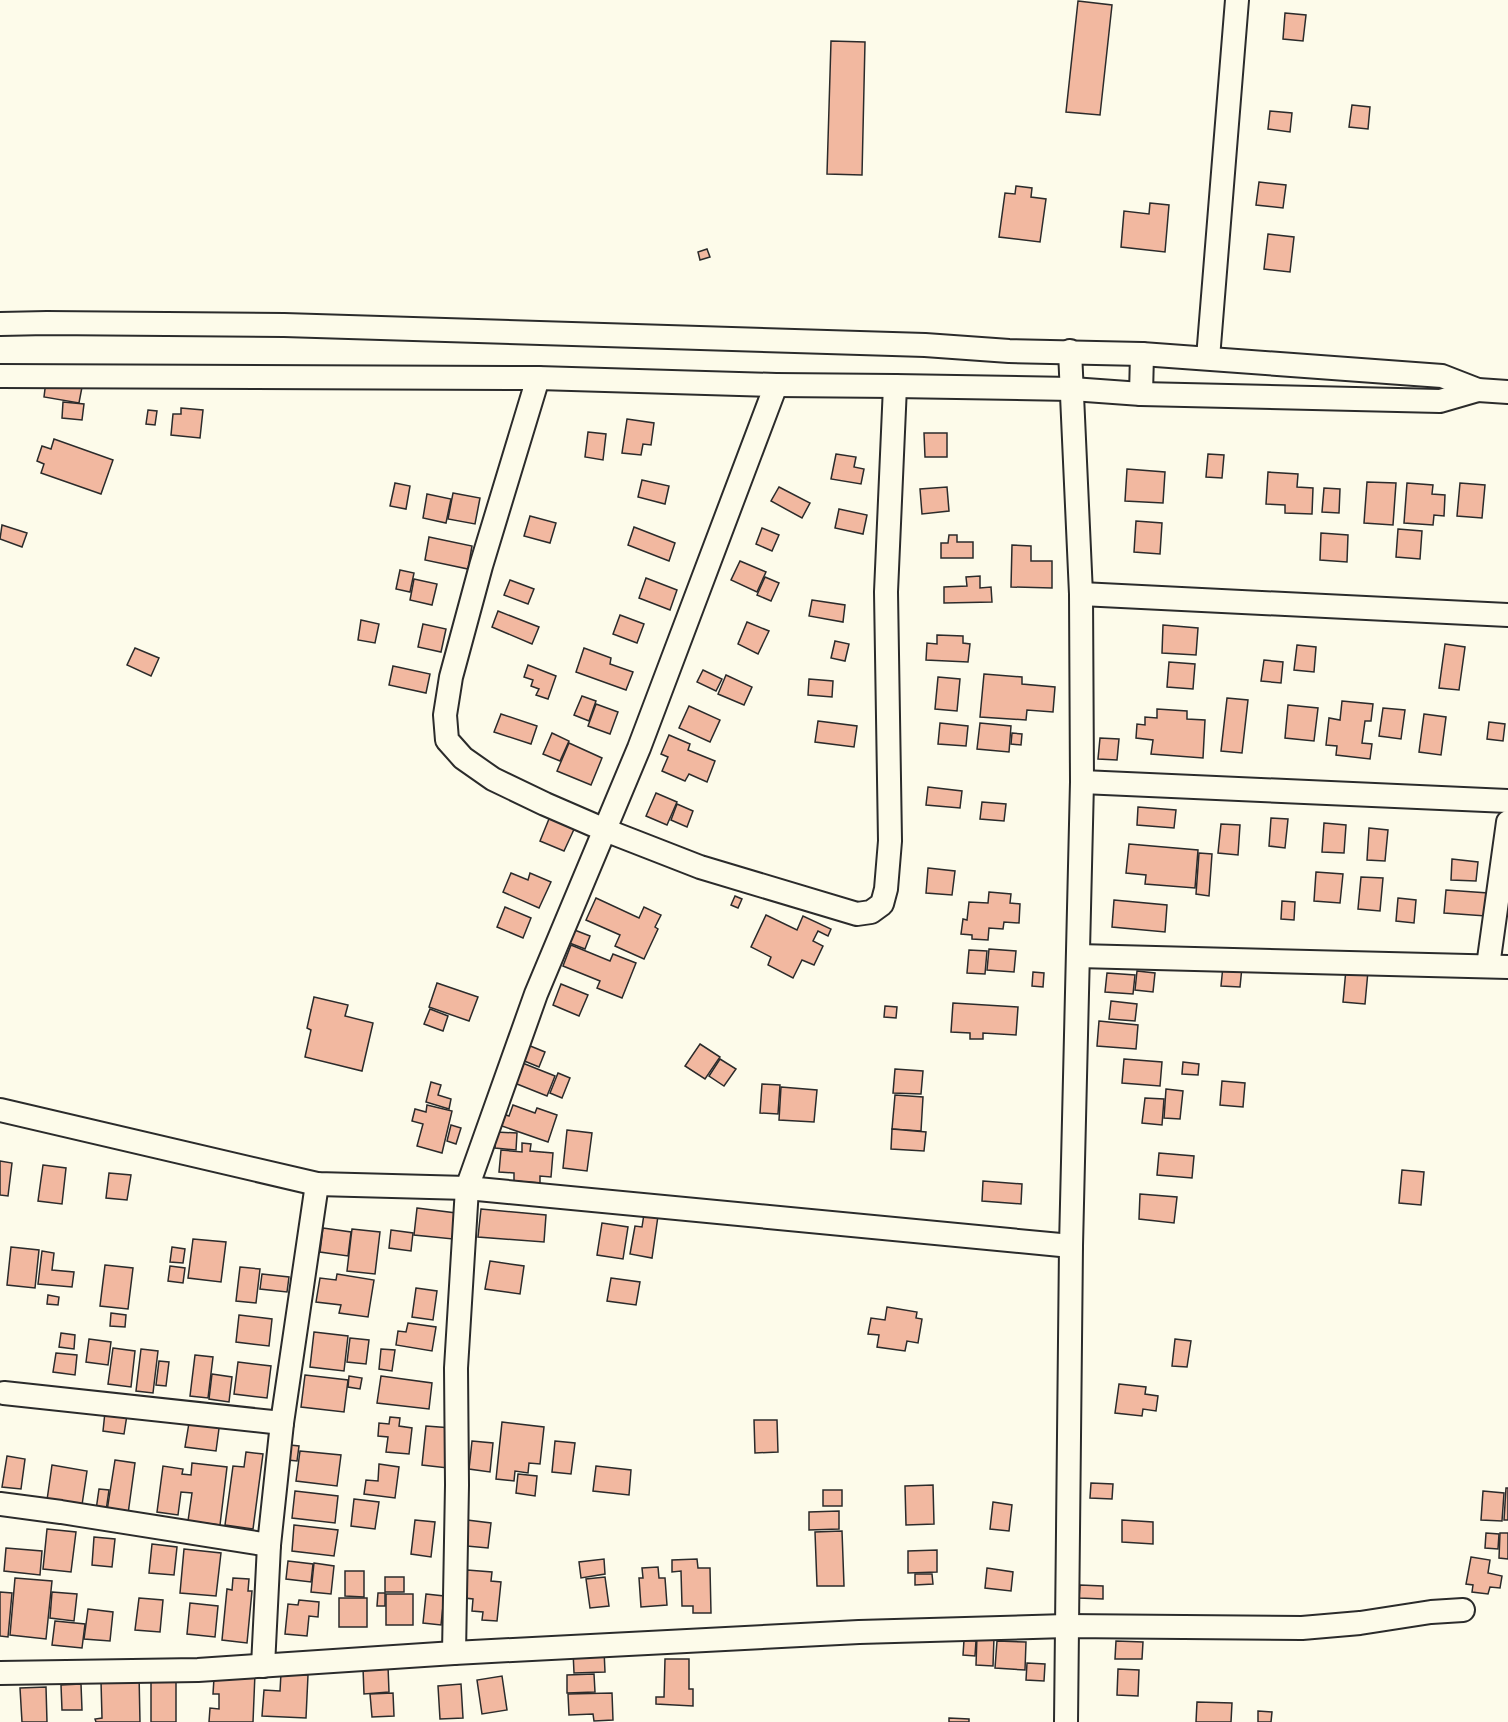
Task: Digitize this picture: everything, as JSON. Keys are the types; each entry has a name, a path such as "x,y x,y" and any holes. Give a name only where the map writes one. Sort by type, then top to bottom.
{"street":[{"path":"1208,358 1237,0"},
{"path":"0,324 284,325 1142,354 1442,376 1478,390 1508,392"},
{"path":"1066,1722 1071,1246 1082,782 1081,594 1070,351"},
{"path":"1141,394 1142,354"},
{"path":"0,376 538,378 776,385 1072,389 1141,394 1440,401 1478,390"},
{"path":"538,378 481,566 451,677 445,715 447,740 462,758 493,779 605,830 700,867 857,914 871,912 882,904 886,888 890,841 886,592 895,386"},
{"path":"454,1653 457,1485 456,1368 467,1188 536,994 639,748 776,385"},
{"path":"1081,594 1508,615"},
{"path":"1082,782 1508,801"},
{"path":"1078,956 1498,967 1508,822"},
{"path":"0,1110 317,1184 467,1188 1071,1246"},
{"path":"263,1666 269,1545 282,1423 317,1184"},
{"path":"4,1393 282,1423"},
{"path":"0,1504 269,1545"},
{"path":"0,1673 198,1670 454,1653 859,1632 1066,1626 1302,1628 1463,1610"}],"building":[{"path":"1078,1 1112,5 1100,115 1066,112"},
{"path":"1285,13 1306,15 1303,41 1283,39"},
{"path":"831,41 865,42 862,175 827,174"},
{"path":"1352,105 1370,107 1368,129 1349,127"},
{"path":"1270,111 1292,113 1290,132 1268,129"},
{"path":"1259,182 1286,185 1283,208 1256,205"},
{"path":"1016,186 1032,188 1031,197 1046,199 1040,242 999,237 1005,193 1015,194"},
{"path":"1150,203 1169,205 1165,252 1121,247 1124,211 1149,214"},
{"path":"1268,234 1294,237 1290,272 1264,269"},
{"path":"707,249 710,257 700,260 698,252"},
{"path":"46,381 82,387 79,403 44,397"},
{"path":"63,402 84,404 82,420 62,418"},
{"path":"181,408 203,410 200,438 171,435 173,414 181,414"},
{"path":"148,410 157,411 155,425 146,424"},
{"path":"627,419 654,423 651,445 643,444 641,455 622,453"},
{"path":"588,432 606,434 603,460 585,457"},
{"path":"924,433 947,433 947,457 925,457"},
{"path":"54,439 113,460 101,494 41,473 44,464 37,461 42,446 51,449"},
{"path":"836,454 856,457 854,467 864,469 861,484 831,479"},
{"path":"1208,454 1224,455 1222,478 1206,477"},
{"path":"1127,469 1165,472 1163,503 1125,501"},
{"path":"1268,472 1298,474 1297,487 1313,488 1312,514 1285,513 1285,505 1266,504"},
{"path":"642,480 669,486 665,504 638,497"},
{"path":"1367,482 1396,483 1393,525 1364,523"},
{"path":"395,483 410,486 406,509 390,506"},
{"path":"1407,483 1433,485 1432,494 1445,495 1444,516 1434,515 1433,525 1404,523"},
{"path":"1460,483 1485,485 1482,518 1457,516"},
{"path":"779,487 810,503 802,518 771,501"},
{"path":"947,487 949,511 922,514 920,489"},
{"path":"1324,488 1340,489 1339,513 1322,512"},
{"path":"453,493 480,498 475,524 448,519"},
{"path":"427,494 451,499 446,523 423,518"},
{"path":"839,509 867,515 863,534 835,528"},
{"path":"530,516 556,523 550,543 524,536"},
{"path":"1136,521 1162,523 1160,554 1134,552"},
{"path":"2,525 27,533 22,547 0,539"},
{"path":"634,527 675,543 669,561 628,545"},
{"path":"762,528 779,535 772,551 756,544"},
{"path":"1398,529 1422,531 1420,559 1396,557"},
{"path":"1321,533 1348,535 1347,562 1320,560"},
{"path":"949,535 957,535 957,542 973,542 973,558 941,558 941,543 948,543"},
{"path":"429,537 472,546 468,569 425,560"},
{"path":"1012,545 1031,546 1031,561 1052,561 1052,588 1011,587"},
{"path":"740,561 766,572 757,592 731,580"},
{"path":"400,570 414,573 410,592 396,589"},
{"path":"980,576 980,588 991,587 992,602 944,603 944,587 967,586 966,577"},
{"path":"765,577 779,583 771,601 757,595"},
{"path":"646,578 677,590 670,610 639,598"},
{"path":"414,579 437,584 432,605 410,600"},
{"path":"510,580 534,589 528,604 504,595"},
{"path":"812,600 845,605 843,622 809,616"},
{"path":"498,611 539,627 532,644 492,627"},
{"path":"620,615 644,624 637,643 613,634"},
{"path":"361,620 379,624 375,643 358,640"},
{"path":"747,622 769,631 758,654 738,644"},
{"path":"423,624 446,629 441,652 418,647"},
{"path":"1163,625 1198,628 1196,655 1162,653"},
{"path":"937,635 963,636 963,643 970,644 968,662 926,660 927,643 937,644"},
{"path":"835,641 849,644 845,661 831,658"},
{"path":"1445,644 1465,647 1459,690 1439,688"},
{"path":"1297,645 1316,647 1314,672 1294,670"},
{"path":"135,648 159,658 151,676 127,665"},
{"path":"584,648 611,658 610,664 633,672 626,690 576,672"},
{"path":"1264,660 1283,662 1281,683 1261,681"},
{"path":"1169,662 1195,664 1193,689 1167,687"},
{"path":"528,665 556,676 548,699 536,695 539,689 531,686 533,680 524,677"},
{"path":"393,666 430,674 426,693 389,685"},
{"path":"703,670 722,679 716,691 697,682"},
{"path":"984,674 1022,677 1022,684 1055,687 1053,712 1027,710 1026,720 980,717"},
{"path":"726,675 752,687 744,705 718,694"},
{"path":"938,677 960,679 957,711 935,709"},
{"path":"809,679 833,681 832,697 808,695"},
{"path":"582,696 596,701 589,721 574,715"},
{"path":"1227,698 1248,700 1242,753 1221,751"},
{"path":"1342,701 1373,704 1371,721 1365,721 1362,743 1372,744 1370,759 1336,755 1337,746 1326,745 1329,718 1340,720"},
{"path":"596,704 618,712 610,734 588,726"},
{"path":"1288,705 1318,708 1314,741 1285,738"},
{"path":"689,706 720,720 710,742 679,728"},
{"path":"1383,708 1405,710 1401,739 1379,736"},
{"path":"1157,709 1187,711 1187,719 1205,720 1203,758 1151,754 1153,740 1136,738 1137,724 1145,725 1145,717 1157,718"},
{"path":"501,714 537,726 531,744 494,732"},
{"path":"1424,714 1446,717 1441,755 1419,752"},
{"path":"818,721 857,726 854,747 815,742"},
{"path":"1489,722 1505,724 1503,741 1487,739"},
{"path":"940,723 968,726 966,746 938,744"},
{"path":"980,723 1011,726 1009,752 977,749"},
{"path":"552,733 569,741 560,761 543,754"},
{"path":"1012,733 1022,734 1021,745 1011,744"},
{"path":"669,735 690,744 688,750 715,761 707,782 689,774 685,781 662,771 668,757 661,754"},
{"path":"1100,738 1119,739 1117,760 1098,759"},
{"path":"569,743 602,758 591,785 557,771"},
{"path":"928,787 962,791 960,808 926,805"},
{"path":"656,793 677,802 667,825 646,816"},
{"path":"982,802 1006,804 1004,821 980,819"},
{"path":"677,804 693,811 687,827 671,820"},
{"path":"1138,807 1176,810 1174,828 1137,825"},
{"path":"551,814 576,825 564,851 540,841"},
{"path":"1271,818 1288,819 1285,848 1269,846"},
{"path":"1324,823 1346,825 1344,853 1322,852"},
{"path":"1221,824 1240,825 1238,855 1218,853"},
{"path":"1369,828 1388,830 1385,861 1367,860"},
{"path":"1129,844 1198,850 1195,888 1145,884 1146,875 1126,873"},
{"path":"1199,853 1212,854 1209,896 1196,894"},
{"path":"1452,859 1478,862 1476,881 1451,880"},
{"path":"928,868 955,871 952,895 926,893"},
{"path":"1316,872 1343,874 1340,903 1314,901"},
{"path":"511,873 528,880 530,873 551,882 539,908 503,892"},
{"path":"1361,877 1383,878 1380,911 1358,909"},
{"path":"1446,890 1488,893 1486,916 1444,913"},
{"path":"989,892 1011,894 1010,903 1020,904 1019,923 1004,922 1003,929 989,928 988,940 972,939 972,935 961,934 963,919 967,920 969,902 988,903"},
{"path":"735,896 742,899 738,908 731,905"},
{"path":"596,898 639,918 644,907 661,915 655,927 658,929 644,959 615,946 620,935 586,920"},
{"path":"1398,898 1416,900 1414,923 1396,921"},
{"path":"1114,900 1167,905 1165,932 1112,927"},
{"path":"1282,901 1295,902 1294,920 1281,919"},
{"path":"505,907 531,918 523,938 497,927"},
{"path":"766,915 797,930 803,916 831,929 828,936 818,931 813,941 823,946 814,965 802,960 793,978 768,965 771,957 751,947"},
{"path":"572,929 590,936 585,949 567,942"},
{"path":"571,945 610,961 613,954 636,963 622,998 597,988 600,981 563,966"},
{"path":"989,949 1016,951 1014,972 987,970"},
{"path":"969,950 987,951 985,974 967,973"},
{"path":"1223,966 1242,967 1240,987 1221,986"},
{"path":"1346,969 1368,971 1365,1004 1343,1002"},
{"path":"1137,971 1155,973 1153,992 1135,990"},
{"path":"1033,972 1044,973 1043,987 1032,986"},
{"path":"1107,973 1135,975 1133,994 1105,992"},
{"path":"437,983 478,997 469,1021 429,1007"},
{"path":"561,984 588,995 579,1016 553,1005"},
{"path":"314,997 348,1005 345,1016 373,1023 362,1071 305,1057 311,1030 307,1028"},
{"path":"1111,1001 1137,1004 1135,1021 1109,1019"},
{"path":"953,1003 1018,1007 1016,1035 983,1033 983,1039 970,1039 970,1033 951,1032"},
{"path":"885,1006 897,1007 896,1018 884,1017"},
{"path":"430,1009 448,1016 443,1031 424,1024"},
{"path":"1099,1021 1138,1025 1136,1049 1097,1046"},
{"path":"523,1043 545,1052 539,1067 517,1058"},
{"path":"700,1044 720,1057 705,1079 685,1066"},
{"path":"720,1059 736,1069 724,1086 709,1076"},
{"path":"1124,1059 1162,1062 1160,1086 1122,1083"},
{"path":"520,1062 555,1076 547,1096 512,1082"},
{"path":"1183,1062 1199,1064 1198,1075 1182,1074"},
{"path":"895,1069 923,1071 921,1094 893,1093"},
{"path":"558,1073 570,1078 562,1098 550,1093"},
{"path":"1222,1081 1245,1083 1243,1107 1220,1105"},
{"path":"431,1082 441,1085 438,1095 451,1099 449,1109 426,1102"},
{"path":"762,1084 780,1085 778,1114 760,1113"},
{"path":"781,1087 817,1090 814,1122 779,1120"},
{"path":"1166,1089 1183,1091 1180,1119 1164,1118"},
{"path":"895,1095 923,1097 921,1131 892,1129"},
{"path":"1145,1098 1164,1099 1162,1125 1142,1123"},
{"path":"427,1105 452,1111 442,1153 417,1146 423,1124 412,1121 415,1109 426,1112"},
{"path":"513,1105 535,1113 537,1108 557,1115 548,1142 499,1125 503,1114 509,1116"},
{"path":"451,1125 461,1128 456,1144 447,1141"},
{"path":"892,1129 926,1132 924,1151 891,1149"},
{"path":"567,1130 592,1133 587,1171 563,1168"},
{"path":"496,1132 517,1133 516,1150 495,1148"},
{"path":"522,1143 531,1144 530,1151 553,1153 551,1177 540,1176 540,1183 514,1181 514,1173 499,1172 501,1150 522,1152"},
{"path":"1159,1153 1194,1156 1192,1178 1157,1175"},
{"path":"0,1161 12,1163 8,1196 0,1195"},
{"path":"43,1165 66,1168 62,1204 38,1201"},
{"path":"1402,1170 1424,1172 1421,1205 1399,1203"},
{"path":"109,1173 131,1175 127,1200 106,1198"},
{"path":"983,1181 1022,1184 1021,1204 982,1201"},
{"path":"1140,1194 1177,1197 1174,1223 1139,1219"},
{"path":"417,1208 456,1213 453,1239 414,1235"},
{"path":"481,1209 546,1215 544,1242 478,1237"},
{"path":"644,1214 658,1216 652,1258 630,1254 635,1226 642,1227"},
{"path":"602,1223 628,1227 623,1259 597,1255"},
{"path":"323,1228 351,1232 348,1256 320,1252"},
{"path":"352,1229 380,1232 375,1274 347,1271"},
{"path":"391,1230 413,1233 411,1251 389,1248"},
{"path":"193,1239 226,1242 221,1282 188,1278"},
{"path":"11,1247 39,1250 35,1288 7,1285"},
{"path":"172,1247 185,1249 183,1263 170,1262"},
{"path":"42,1251 54,1253 52,1270 74,1272 72,1287 38,1284"},
{"path":"490,1261 524,1266 520,1294 485,1289"},
{"path":"105,1265 133,1268 128,1309 100,1306"},
{"path":"170,1266 185,1268 183,1283 168,1281"},
{"path":"240,1267 260,1269 256,1303 236,1301"},
{"path":"262,1274 289,1277 287,1292 260,1289"},
{"path":"337,1274 374,1280 368,1317 339,1313 341,1305 316,1302 320,1278 336,1280"},
{"path":"611,1278 640,1282 636,1305 607,1301"},
{"path":"416,1288 437,1291 433,1320 412,1317"},
{"path":"48,1295 59,1297 58,1305 47,1304"},
{"path":"887,1307 917,1312 916,1318 922,1319 918,1343 907,1341 905,1351 877,1347 879,1335 868,1334 871,1318 885,1320"},
{"path":"111,1313 126,1315 125,1327 110,1326"},
{"path":"239,1315 272,1319 269,1346 236,1342"},
{"path":"408,1323 436,1327 432,1351 396,1345 398,1331 406,1332"},
{"path":"314,1332 348,1336 344,1371 310,1367"},
{"path":"61,1333 75,1335 74,1349 59,1347"},
{"path":"350,1338 369,1340 366,1364 347,1362"},
{"path":"89,1339 111,1342 108,1365 86,1362"},
{"path":"1175,1339 1191,1341 1187,1367 1172,1366"},
{"path":"113,1348 135,1351 131,1387 108,1384"},
{"path":"141,1349 158,1351 153,1393 136,1391"},
{"path":"381,1349 395,1350 392,1371 379,1369"},
{"path":"56,1353 77,1355 75,1375 53,1372"},
{"path":"195,1355 213,1357 208,1398 190,1396"},
{"path":"159,1361 169,1362 166,1386 156,1385"},
{"path":"238,1362 271,1366 267,1398 234,1394"},
{"path":"212,1374 232,1377 229,1402 209,1399"},
{"path":"305,1375 348,1380 344,1412 301,1407"},
{"path":"349,1376 362,1378 360,1389 348,1387"},
{"path":"381,1376 432,1383 429,1409 377,1403"},
{"path":"1119,1384 1146,1387 1145,1394 1158,1396 1156,1411 1143,1409 1142,1416 1115,1413"},
{"path":"105,1412 127,1415 124,1434 103,1431"},
{"path":"190,1417 220,1421 216,1451 185,1447"},
{"path":"390,1417 400,1418 399,1426 412,1428 409,1454 386,1452 388,1437 378,1436 379,1423 389,1424"},
{"path":"754,1420 777,1420 778,1452 755,1453"},
{"path":"502,1422 544,1427 540,1464 529,1463 528,1473 515,1471 514,1481 496,1479"},
{"path":"426,1426 452,1428 448,1468 422,1465"},
{"path":"472,1441 493,1443 490,1472 469,1469"},
{"path":"555,1441 575,1443 571,1474 552,1472"},
{"path":"290,1445 299,1446 297,1461 288,1460"},
{"path":"300,1451 341,1455 337,1486 296,1481"},
{"path":"246,1452 263,1454 253,1529 225,1525 233,1466 244,1467"},
{"path":"7,1456 25,1459 21,1489 2,1487"},
{"path":"115,1460 135,1463 128,1514 107,1511"},
{"path":"192,1463 227,1467 220,1525 188,1521 192,1493 181,1492 178,1515 157,1512 163,1466 183,1469 182,1474 191,1475"},
{"path":"379,1464 399,1467 395,1498 364,1494 366,1480 378,1481"},
{"path":"52,1465 87,1471 82,1505 47,1500"},
{"path":"596,1466 631,1470 629,1495 593,1491"},
{"path":"518,1474 537,1476 535,1496 516,1493"},
{"path":"1091,1483 1113,1484 1112,1499 1090,1498"},
{"path":"933,1485 934,1524 906,1525 905,1486"},
{"path":"1506,1488 1508,1488 1508,1520 1504,1520"},
{"path":"99,1489 109,1490 106,1511 96,1510"},
{"path":"823,1490 842,1490 842,1506 823,1506"},
{"path":"295,1491 338,1496 335,1523 292,1518"},
{"path":"1483,1491 1504,1493 1502,1521 1481,1520"},
{"path":"354,1499 379,1502 375,1529 351,1526"},
{"path":"993,1502 1012,1505 1009,1531 990,1529"},
{"path":"839,1511 839,1529 809,1530 809,1512"},
{"path":"459,1519 491,1523 488,1548 456,1545"},
{"path":"415,1520 435,1522 431,1557 411,1554"},
{"path":"1122,1520 1153,1522 1153,1544 1122,1542"},
{"path":"294,1525 338,1530 334,1556 292,1551"},
{"path":"47,1529 76,1532 71,1572 43,1569"},
{"path":"842,1531 844,1586 817,1586 815,1532"},
{"path":"1486,1533 1499,1534 1498,1549 1485,1548"},
{"path":"1500,1533 1508,1533 1508,1559 1499,1558"},
{"path":"94,1537 115,1539 112,1567 92,1565"},
{"path":"152,1544 177,1547 174,1575 149,1573"},
{"path":"6,1548 42,1551 40,1575 4,1571"},
{"path":"184,1549 221,1553 216,1596 180,1593"},
{"path":"937,1550 937,1572 908,1573 908,1551"},
{"path":"1471,1557 1490,1560 1488,1573 1502,1576 1500,1588 1490,1587 1488,1594 1472,1592 1473,1585 1466,1584"},
{"path":"604,1559 605,1574 581,1578 579,1562"},
{"path":"697,1559 698,1568 710,1568 711,1613 693,1613 693,1606 682,1606 681,1571 672,1572 672,1560"},
{"path":"288,1561 313,1564 311,1582 286,1579"},
{"path":"314,1563 334,1566 331,1594 311,1592"},
{"path":"658,1567 659,1578 665,1578 667,1605 641,1607 639,1578 643,1578 642,1568"},
{"path":"987,1568 1013,1572 1011,1591 985,1588"},
{"path":"467,1570 492,1572 491,1581 501,1582 497,1621 482,1620 483,1612 472,1611 473,1599 465,1598"},
{"path":"345,1571 364,1571 364,1597 345,1596"},
{"path":"915,1574 932,1574 933,1584 915,1585"},
{"path":"385,1577 404,1577 404,1592 385,1592"},
{"path":"605,1577 609,1606 590,1608 586,1579"},
{"path":"15,1578 52,1581 46,1639 10,1635"},
{"path":"233,1578 249,1579 248,1591 252,1591 247,1643 222,1640 227,1589 232,1590"},
{"path":"1080,1585 1103,1586 1103,1599 1079,1598"},
{"path":"0,1592 12,1593 8,1637 0,1636"},
{"path":"52,1592 77,1594 74,1621 50,1618"},
{"path":"378,1593 385,1593 385,1606 377,1606"},
{"path":"386,1594 413,1594 413,1625 386,1625"},
{"path":"426,1594 444,1596 441,1625 423,1623"},
{"path":"139,1598 163,1600 160,1632 135,1630"},
{"path":"339,1598 367,1598 367,1627 339,1627"},
{"path":"299,1600 319,1602 318,1617 309,1616 307,1636 285,1634 288,1604 298,1605"},
{"path":"190,1603 218,1606 215,1637 187,1634"},
{"path":"88,1609 113,1612 110,1641 84,1639"},
{"path":"55,1621 85,1624 82,1648 52,1645"},
{"path":"977,1636 994,1637 993,1666 976,1665"},
{"path":"964,1640 976,1641 975,1656 963,1655"},
{"path":"997,1641 1026,1642 1025,1670 995,1668"},
{"path":"1116,1641 1143,1642 1142,1659 1115,1659"},
{"path":"604,1650 605,1672 574,1673 573,1651"},
{"path":"665,1659 689,1659 689,1689 693,1689 693,1706 656,1704 656,1697 664,1697"},
{"path":"1027,1663 1045,1664 1044,1681 1026,1680"},
{"path":"388,1666 389,1692 364,1694 363,1668"},
{"path":"1118,1669 1139,1670 1138,1696 1117,1695"},
{"path":"139,1673 140,1722 96,1722 95,1719 102,1718 101,1681"},
{"path":"245,1673 255,1673 253,1722 209,1722 210,1708 219,1709 219,1694 213,1694 214,1678 244,1679"},
{"path":"281,1673 308,1675 306,1718 262,1716 264,1690 280,1691"},
{"path":"594,1674 595,1692 567,1693 567,1675"},
{"path":"502,1676 507,1710 482,1714 477,1680"},
{"path":"151,1679 176,1679 176,1722 151,1722"},
{"path":"81,1684 82,1710 62,1710 61,1685"},
{"path":"461,1684 463,1718 440,1719 438,1686"},
{"path":"46,1687 47,1722 22,1722 20,1688"},
{"path":"393,1693 394,1716 372,1717 370,1694"},
{"path":"612,1693 613,1720 594,1721 593,1714 569,1715 568,1694"},
{"path":"1197,1702 1232,1703 1231,1722 1196,1722"},
{"path":"1258,1711 1272,1712 1271,1722 1258,1722"},
{"path":"949,1718 969,1719 969,1722 949,1722"}]}
